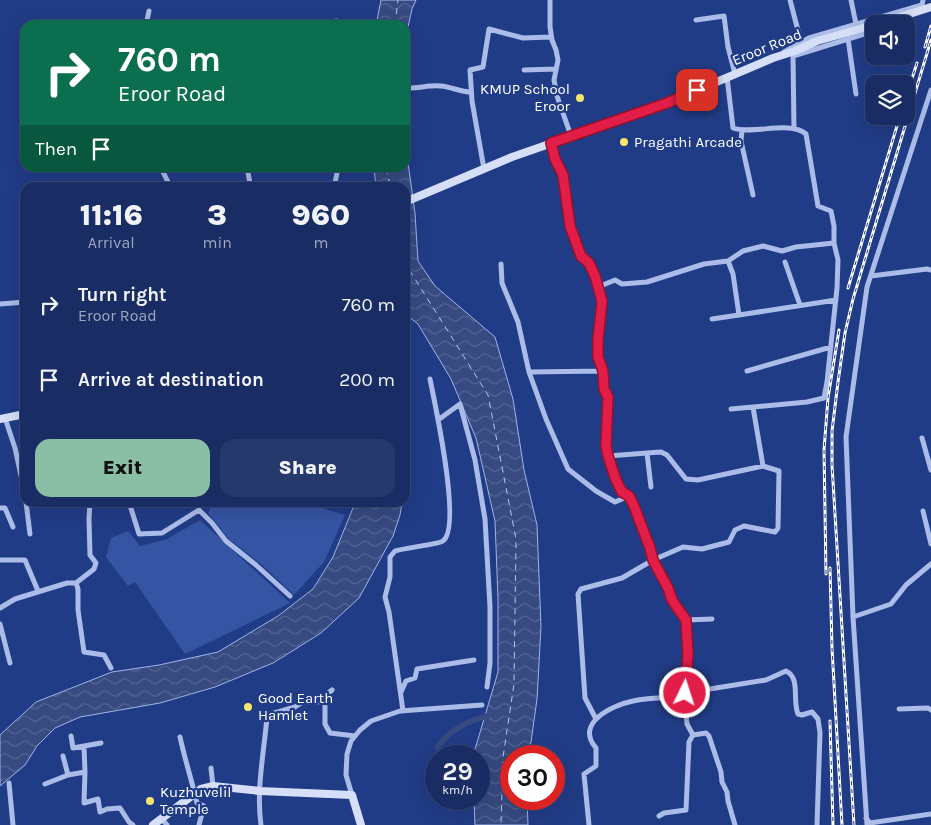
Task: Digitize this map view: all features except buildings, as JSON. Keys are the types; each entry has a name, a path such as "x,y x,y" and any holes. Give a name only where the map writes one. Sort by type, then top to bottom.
{"main road":[{"path":"906,15 931,7"},
{"name":"Eroor Road","path":"410,200 551,143 667,103 777,57 817,42 865,28"},
{"path":"2,418 20,415"},
{"path":"153,825 201,789 213,786 260,791 352,795 361,825"}],"street":[{"path":"550,0 551,37 558,60 554,80 557,96 571,136"},
{"path":"790,0 801,42"},
{"path":"851,0 856,24"},
{"path":"777,57 801,42 922,5 923,0"},
{"path":"147,20 149,11"},
{"path":"696,20 724,16 731,76 734,128 742,130 794,129 804,131 806,134 818,206 830,210 838,260 836,300 824,398 807,402 731,409"},
{"path":"484,169 471,92 470,70 483,67 489,29 523,38 551,37"},
{"path":"794,129 793,56 865,34"},
{"path":"848,39 856,94"},
{"path":"524,70 556,69"},
{"path":"410,88 437,86 453,88 460,92 471,92"},
{"path":"867,825 853,617 846,438 868,288 931,90"},
{"path":"742,130 741,141 753,196"},
{"path":"551,143 555,159 563,175 570,226 581,256 589,263 602,301 598,357 603,371 604,389 608,397 606,446 608,456 622,492 629,496 638,515 653,560 668,588 672,600 686,620 688,654 685,695 687,724 693,735"},
{"path":"598,287 615,280 622,284 647,282 704,264 728,261 743,251 763,246 782,251 796,247 834,243"},
{"path":"728,261 733,274 739,314"},
{"path":"784,262 800,305"},
{"path":"501,264 502,283 518,322 529,372 546,419 568,469 596,491 615,502 629,496"},
{"path":"871,276 931,270"},
{"path":"712,319 836,300"},
{"path":"0,304 20,302"},
{"path":"747,370 831,347"},
{"path":"529,372 603,371"},
{"path":"403,711 389,612 385,597 390,577 390,557 395,550 431,543 442,543 448,537 447,468 430,379"},
{"path":"438,420 460,404 481,490 485,519 490,607 490,664 487,688"},
{"path":"753,407 763,466"},
{"path":"2,418 15,448 20,471"},
{"path":"922,438 931,470"},
{"path":"596,719 586,698 578,594 581,589 622,578 653,560 683,547 702,549 729,542 735,530 744,526 774,532 778,528 779,471 763,466 698,480 686,479 666,455 660,452 608,456"},
{"path":"647,454 651,487"},
{"path":"27,507 30,534"},
{"path":"0,608 15,599 38,591 66,583 76,583 94,569 96,563 90,555 90,507"},
{"path":"131,507 139,534 162,533 199,510 212,523 226,542 256,565 290,596"},
{"path":"0,508 5,508 13,527"},
{"path":"923,512 931,544"},
{"path":"0,560 25,560 38,591"},
{"path":"853,617 891,604 898,593 931,564"},
{"path":"76,583 84,652 104,655 111,668"},
{"path":"686,620 712,619"},
{"path":"0,624 10,663"},
{"path":"401,692 406,681 416,678 417,669 474,660"},
{"path":"589,825 584,774 596,766 596,748 591,742 590,727 596,719 616,706 635,700 685,695 766,680 786,671 791,674 794,680 795,704 798,714 802,715 812,712 818,719 820,758 817,825"},
{"path":"261,825 259,814 260,791 267,717 295,707 303,702 318,702 332,690"},
{"path":"326,697 325,724 330,733 355,736"},
{"path":"352,795 346,775 346,758 351,741 370,722 403,711 482,705"},
{"path":"899,708 928,708 931,710"},
{"path":"659,816 664,813 686,810 688,742 693,735 706,733 710,736 735,825"},
{"path":"71,736 74,748 101,743"},
{"path":"180,737 186,767 197,803 204,806 199,825"},
{"path":"84,746 84,803 98,798 100,812 107,808 120,808 133,825"},
{"path":"63,756 68,775"},
{"path":"211,768 213,786"},
{"path":"45,784 68,775 85,772"},
{"path":"9,783 13,825"},
{"path":"866,818 870,822 931,814"},
{"path":"162,818 167,825"}],"shaded area":[{"path":"211,507 318,507 345,515 324,562 294,595 261,564 229,539 208,513"},
{"path":"200,520 290,603 185,654 135,582 128,586 106,557 111,538 128,531 140,546 167,539"}],"water":[{"path":"381,0 416,0 410,20 377,20"},
{"path":"374,172 409,172 415,213 418,261 435,286 495,337 513,399 524,470 537,525 541,627 537,699 531,742 530,745 500,745 500,810 527,810 528,825 475,825 474,810 490,810 490,745 476,745 498,672 495,521 476,438 451,379 418,324 410,318 410,182 375,182"},
{"path":"353,507 401,507 393,536 359,598 321,633 273,663 215,687 160,703 80,717 55,728 37,746 25,765 0,786 0,735 36,702 112,672 159,665 218,652 278,616 313,589 333,557"}],"waterway":[{"path":"439,745 459,727 487,716"}],"ferry route":[{"path":"396,20 398,0"},
{"path":"387,172 390,182"},
{"path":"410,271 488,395 516,539 514,684 503,757 501,825"}],"railway":[{"path":"925,47 931,26"},
{"path":"854,825 832,465 832,431 845,333 853,299 931,40"},
{"path":"913,75 917,63"},
{"path":"848,288 897,125"},
{"path":"826,574 824,450 828,398 839,330"},
{"path":"830,568 832,648 842,825"},
{"path":"830,721 833,825"}],"place":[{"name":"KMUP School Eroor","path":"580,98"},
{"name":"Pragathi Arcade","path":"624,142"},
{"name":"Good Earth Hamlet","path":"248,707"},
{"name":"Kuzhuvelil Temple","path":"150,801"}],"route":[{"path":"685,693 688,654 686,620 672,600 668,588 662,579 653,560 634,506 629,496 622,492 608,456 606,446 608,397 604,389 603,371 598,357 602,301 595,276 589,263 581,256 570,226 563,175 555,159 551,143 613,120 667,103 697,90"}]}
